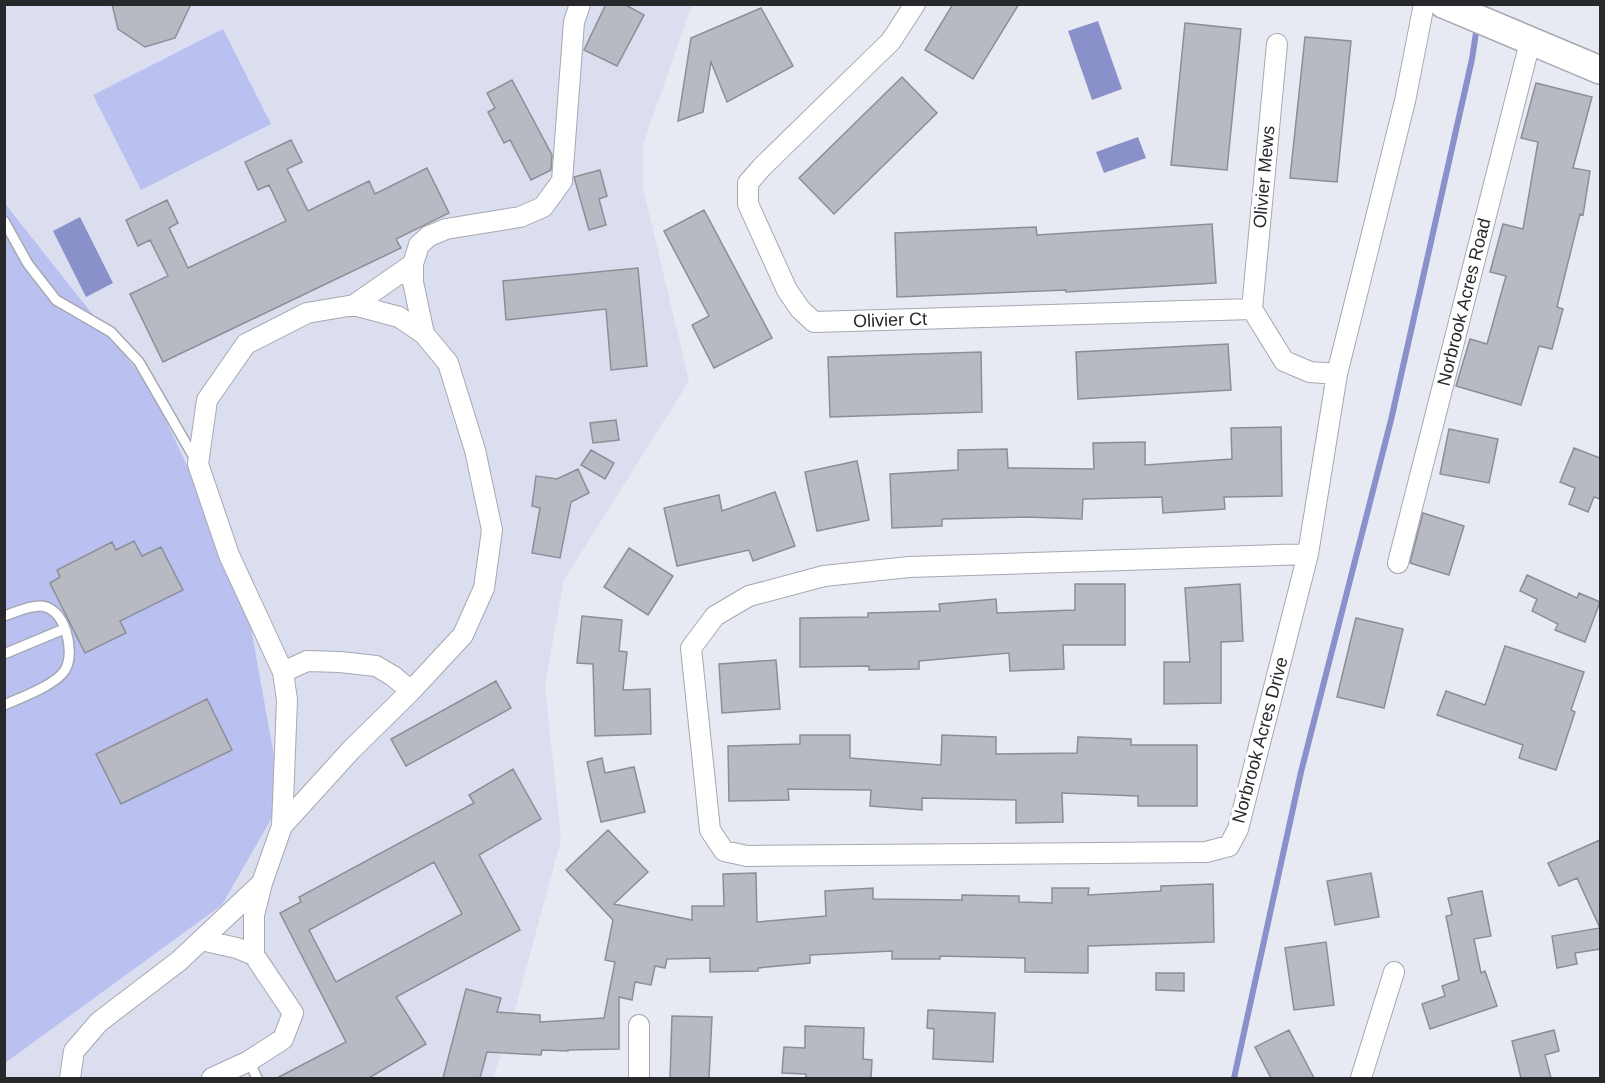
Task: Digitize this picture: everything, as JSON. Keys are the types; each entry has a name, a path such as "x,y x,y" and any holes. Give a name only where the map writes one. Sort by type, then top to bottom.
{"main road":[{"path":"1437,5 1521,38 1599,64"}],"street":[{"path":"424,334 413,282 413,264 419,245 429,236 446,229 520,217 543,207 562,181 574,22 580,4"},
{"name":"Olivier Ct","path":"915,4 891,41 748,183 748,204 769,253 787,290 800,309 814,322 1252,309"},
{"path":"1308,554 1337,374 1405,101 1437,5"},
{"name":"Norbrook Acres Road","path":"1398,562 1521,38"},
{"name":"Olivier Mews","path":"1252,309 1277,44"},
{"path":"354,305 413,264"},
{"path":"254,955 254,915 262,882 282,826 287,700 283,672 229,555 198,464 207,400 246,344 307,313 354,305 399,317 424,334 448,363 475,450 492,530 484,588 463,635 411,691 351,750 282,826"},
{"path":"1252,309 1284,361 1310,372 1337,374"},
{"name":"Norbrook Acres Drive","path":"1308,554 1238,829 1229,846 1206,852 747,856 723,851 710,830 691,648 715,616 749,596 824,576 909,567 1308,554"},
{"path":"283,672 307,661 375,666 393,676 411,691"},
{"path":"70,1078 74,1051 99,1022 179,961 262,882"},
{"path":"201,940 237,948 254,955 293,1013 283,1040 253,1070 212,1078"},
{"path":"1361,1078 1394,972"},
{"path":"639,1025 639,1078"}],"lane":[{"path":"4,221 28,264 56,300 111,332 139,362 198,464"},
{"path":"4,616 41,606 54,609 61,619 68,640 69,656 65,671 54,680 4,705"},
{"path":"4,654 64,629"}],"shaded area":[{"path":"5,5 692,5 643,144 643,188 689,381 564,580 545,684 561,840 511,1024 493,1078 5,1078 4,1063 222,905 150,387 5,202"},
{"path":"1098,21 1122,89 1092,100 1068,31"},
{"path":"223,29 271,124 141,190 93,95"},
{"path":"1138,137 1146,158 1104,173 1096,152"},
{"path":"4,202 150,387 243,584 282,800 222,905 5,1063"},
{"path":"80,217 113,283 86,297 53,231"}],"building":[{"path":"112,4 191,4 175,38 145,47 118,29"},
{"path":"606,4 624,4 644,15 617,66 584,50"},
{"path":"953,4 1019,4 973,79 925,50"},
{"path":"761,8 793,66 727,102 711,62 703,112 678,121 691,38"},
{"path":"1185,23 1241,29 1227,170 1171,165"},
{"path":"1305,37 1351,41 1337,182 1290,178"},
{"path":"902,77 937,113 834,214 799,178"},
{"path":"512,80 552,155 551,170 531,180 510,140 504,143 488,112 495,108 487,93"},
{"path":"1536,83 1592,97 1573,168 1590,171 1583,215 1580,214 1557,307 1563,309 1552,349 1539,346 1521,405 1456,386 1470,339 1487,344 1506,276 1490,272 1503,224 1523,229 1538,142 1521,138"},
{"path":"291,140 302,162 287,169 308,211 369,181 375,194 427,168 449,213 396,239 401,248 163,362 130,294 168,276 150,240 138,246 126,220 167,200 178,223 169,228 188,268 286,221 269,185 258,190 245,162"},
{"path":"600,170 607,196 599,199 606,225 589,230 574,177"},
{"path":"704,210 772,338 714,368 692,325 709,316 664,231"},
{"path":"1212,224 1216,283 1066,292 1066,290 897,297 895,233 1036,227 1037,235"},
{"path":"638,268 647,366 611,370 606,309 506,320 503,281"},
{"path":"1228,344 1231,390 1078,399 1076,352"},
{"path":"981,352 982,412 830,417 828,357"},
{"path":"616,420 619,440 593,443 590,423"},
{"path":"1281,427 1282,496 1224,497 1225,509 1163,513 1162,497 1083,499 1082,519 1026,517 942,519 942,526 892,528 890,474 958,470 958,450 1007,449 1008,468 1094,469 1093,443 1145,442 1145,465 1232,459 1231,428"},
{"path":"1449,429 1498,439 1489,483 1440,474"},
{"path":"1574,448 1600,458 1600,499 1594,497 1588,512 1569,504 1575,488 1560,482"},
{"path":"591,450 614,463 605,479 581,465"},
{"path":"857,461 869,520 817,531 805,472"},
{"path":"578,469 589,493 571,502 560,558 532,553 540,508 532,506 536,476 557,479"},
{"path":"775,492 795,546 753,561 749,550 677,566 664,508 719,495 722,511"},
{"path":"1423,513 1464,526 1449,575 1410,563"},
{"path":"134,541 142,556 161,547 183,590 120,621 126,633 85,653 50,583 60,577 57,570 112,542 116,550"},
{"path":"629,548 673,576 648,615 604,587"},
{"path":"1527,575 1577,598 1579,593 1600,602 1585,642 1555,630 1558,624 1532,611 1537,599 1520,591"},
{"path":"1075,584 1125,584 1125,645 1063,645 1064,669 1010,671 1009,653 919,661 919,669 869,670 869,666 800,667 800,618 868,617 868,613 940,611 939,604 996,599 997,613 1075,610"},
{"path":"1240,584 1243,641 1221,642 1221,703 1164,704 1164,662 1190,662 1185,588"},
{"path":"582,616 622,620 619,651 627,652 623,690 650,689 651,734 595,736 593,664 577,663"},
{"path":"1356,618 1403,629 1384,708 1337,697"},
{"path":"1505,646 1584,672 1571,710 1575,712 1556,770 1519,758 1523,745 1437,715 1446,691 1485,705"},
{"path":"776,660 780,709 722,713 719,664"},
{"path":"496,681 511,708 406,766 391,739"},
{"path":"207,699 232,750 121,804 96,754"},
{"path":"800,735 850,735 850,758 941,765 942,735 996,737 996,754 1077,753 1078,737 1131,739 1131,745 1197,745 1197,806 1138,806 1138,796 1062,793 1063,822 1016,823 1016,800 922,798 922,810 870,806 871,790 788,789 789,800 729,801 728,746 800,744"},
{"path":"602,758 605,773 634,767 645,812 601,822 587,762"},
{"path":"513,769 541,819 479,855 520,930 396,997 426,1044 369,1078 277,1078 346,1042 280,913 301,902 299,897 474,803 469,795","holes":["434,862 462,914 336,982 309,930"]},
{"path":"608,830 648,872 614,904 692,920 692,906 724,906 723,874 756,873 757,922 826,916 825,891 873,888 873,899 962,900 962,895 1019,896 1019,902 1052,903 1052,888 1089,888 1088,895 1161,891 1161,886 1213,884 1214,942 1088,946 1088,973 1025,972 1025,958 940,956 940,959 892,959 892,951 810,955 810,963 758,968 758,971 710,972 710,958 667,959 665,968 655,966 651,985 635,982 632,1000 619,997 619,1049 542,1050 541,1055 487,1052 480,1078 443,1078 466,989 501,998 497,1012 540,1015 540,1022 604,1018 615,962 605,960 613,920 566,870"},
{"path":"1600,840 1600,928 1577,878 1559,886 1548,863"},
{"path":"1371,873 1379,917 1335,925 1327,881"},
{"path":"1482,891 1491,936 1474,939 1481,973 1485,971 1497,1006 1430,1029 1422,1004 1445,996 1442,986 1459,980 1446,916 1452,915 1448,898"},
{"path":"1600,928 1600,949 1575,953 1577,964 1557,968 1552,936"},
{"path":"1326,942 1334,1005 1294,1010 1285,948"},
{"path":"1156,973 1184,973 1184,991 1156,990"},
{"path":"928,1010 995,1013 993,1062 933,1059 934,1029 927,1028"},
{"path":"672,1016 712,1017 709,1078 670,1078"},
{"path":"805,1026 864,1028 863,1059 872,1060 871,1078 806,1078 806,1074 782,1073 784,1047 805,1048"},
{"path":"1289,1030 1314,1078 1271,1078 1255,1047"},
{"path":"1554,1030 1559,1051 1545,1055 1551,1078 1521,1078 1512,1041"}],"waterway":[{"path":"1234,1078 1301,772 1391,420 1472,59 1477,26"}]}
